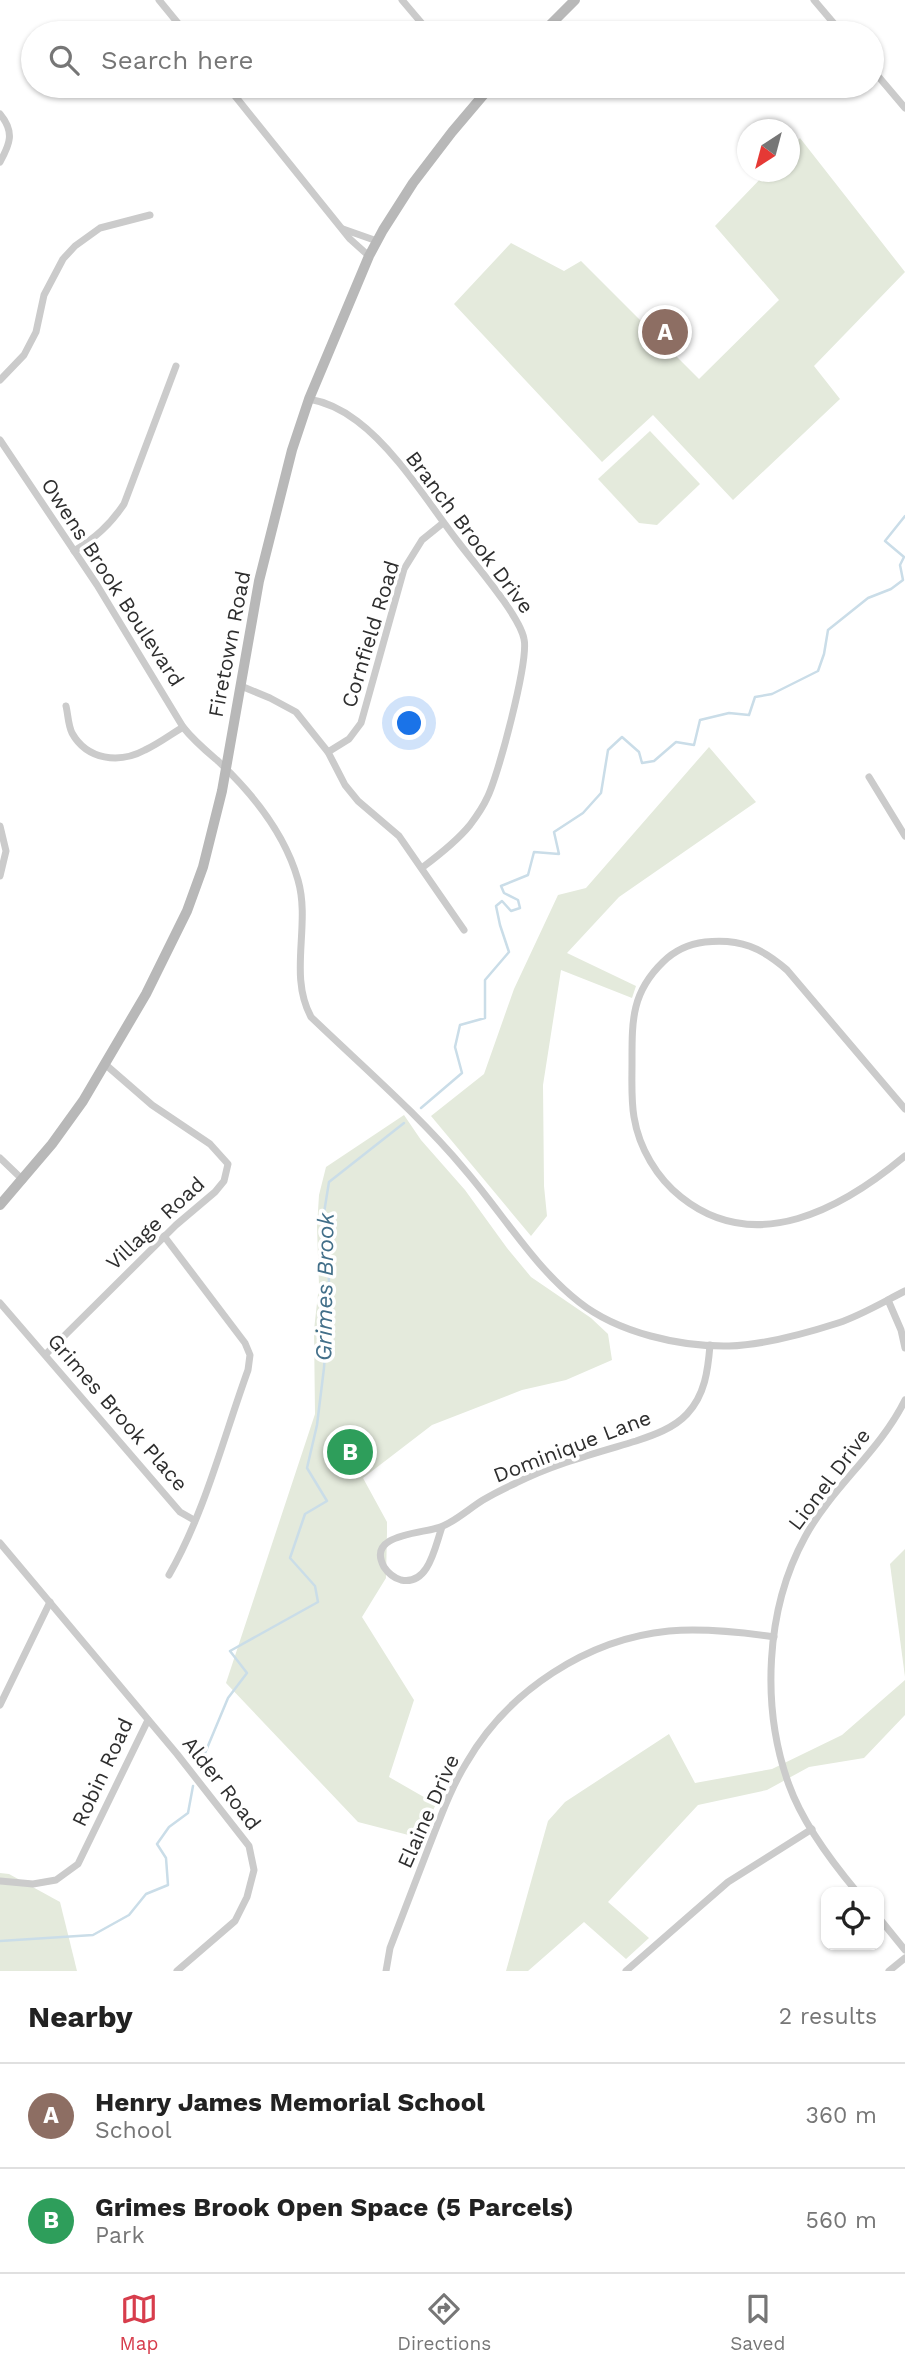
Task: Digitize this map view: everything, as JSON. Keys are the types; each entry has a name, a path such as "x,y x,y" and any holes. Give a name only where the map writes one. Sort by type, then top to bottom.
{"street":[{"path":"159,0 176,21"},
{"path":"402,0 420,21"},
{"path":"554,21 575,0"},
{"path":"814,0 832,21"},
{"path":"884,83 905,108"},
{"path":"236,98 349,239 369,256"},
{"name":"Firetown Road","path":"0,1205 68,1123 106,1065 146,994 187,911 210,841 222,791 259,581 292,450 309,399 377,241 413,183 481,98"},
{"path":"0,114 7,122 11,141 0,162"},
{"path":"0,380 15,367 36,332 44,295 63,259 75,246 100,228 149,215"},
{"path":"342,228 377,241"},
{"path":"74,551 102,532 124,504 176,366"},
{"name":"Branch Brook Drive","path":"309,399 334,407 357,421 405,471 516,621 525,639 524,659 497,770 487,797 470,825 443,852 423,867"},
{"name":"Owens Brook Boulevard","path":"0,440 135,646 183,727 196,743 224,768 275,828 287,850 299,882 302,906 300,969 305,1006 312,1017 438,1139 547,1273 579,1303 602,1317 665,1340 710,1345 731,1346 789,1336 839,1323 905,1291"},
{"name":"Cornfield Road","path":"328,752 349,739 360,723 404,569 422,540 443,523"},
{"path":"241,686 296,712 328,752 345,785 358,801 399,836 423,867 464,930"},
{"path":"66,706 71,731 88,751 100,757 129,756 143,751 183,727"},
{"path":"869,777 905,836"},
{"path":"0,826 6,851 0,876"},
{"path":"905,1110 787,970 770,955 750,945 717,941 683,947 658,967 641,989 633,1025 634,1119 646,1154 654,1168 672,1190 688,1203 734,1223 771,1225 789,1222 853,1195 905,1156"},
{"name":"Village Road","path":"46,1354 164,1236 215,1192 224,1181 229,1164 210,1144 152,1105 106,1065"},
{"path":"0,1158 23,1180"},
{"name":"Grimes Brook Place","path":"0,1303 180,1512 194,1520 205,1498 248,1370 250,1355 240,1336 164,1236"},
{"path":"888,1300 901,1330 905,1348"},
{"name":"Dominique Lane","path":"442,1527 426,1569 419,1576 410,1580 392,1577 384,1567 383,1549 397,1536 442,1527 519,1481 673,1426 697,1401 707,1372 710,1345"},
{"name":"Lionel Drive","path":"853,1887 811,1829 790,1788 779,1755 773,1719 774,1637 785,1580 805,1537 830,1500 897,1417 905,1401"},
{"path":"169,1575 182,1552 194,1520"},
{"name":"Robin Road","path":"0,1543 148,1720 78,1864 56,1880 33,1884 0,1881"},
{"path":"0,1705 50,1602"},
{"name":"Elaine Drive","path":"386,1971 390,1948 448,1797 482,1738 516,1700 574,1661 626,1639 670,1631 734,1631 774,1637"},
{"name":"Alder Road","path":"148,1720 249,1846 254,1870 247,1897 234,1921 177,1971"},
{"path":"626,1971 728,1882 811,1829"},
{"path":"884,1924 905,1950"},
{"path":"889,1971 905,1958"}],"shaded area":[{"path":"800,138 905,272 814,366 840,399 733,500 653,415 602,462 454,304 511,243 564,271 581,261 699,379 779,300 715,226 757,182 800,182"},
{"path":"650,431 700,484 657,525 639,523 598,479"},
{"path":"709,747 756,802 619,897 567,953 636,986 632,998 561,970 543,1085 547,1216 531,1236 431,1116 484,1074 514,989 558,895 586,888"},
{"path":"404,1115 531,1277 591,1318 608,1334 612,1360 566,1380 522,1390 432,1425 363,1478 387,1522 387,1532 386,1578 362,1617 414,1700 389,1777 436,1804 420,1838 358,1822 226,1683 315,1414 314,1330 319,1285 317,1227 319,1195 326,1167"},
{"path":"905,1549 905,1677 890,1564"},
{"path":"905,1680 905,1715 864,1758 809,1767 767,1790 698,1805 608,1902 649,1938 626,1959 584,1922 528,1971 506,1971 548,1821 565,1802 669,1734 695,1783 772,1769 842,1735"},
{"path":"0,1873 9,1874 60,1902 77,1971 0,1971"}],"waterway":[{"name":"Grimes Brook","path":"421,1108 462,1073 455,1047 460,1025 485,1018 485,980 509,952 496,906 502,901 511,911 520,908 518,900 504,893 501,886 528,875 534,852 559,854 554,832 583,813 601,793 608,750 622,737 639,752 642,763 654,761 676,742 694,745 700,720 729,713 749,715 755,697 772,694 818,671 828,630 868,598 891,589 903,580 900,565 904,557 885,541 905,516"},
{"name":"Grimes Brook","path":"200,1765 228,1698 247,1673 230,1651 318,1602 315,1586 290,1558 305,1514 327,1501 307,1468 317,1425 324,1368 327,1322 322,1304 329,1281 323,1219 329,1182 404,1123"},
{"name":"Grimes Brook","path":"0,1941 93,1935 129,1915 146,1894 168,1885 166,1858 157,1844 169,1827 188,1813 193,1786"}],"place":[{"name":"Henry James Memorial School","path":"665,332"},
{"name":"Grimes Brook Open Space (5 Parcels)","path":"350,1452"}]}
